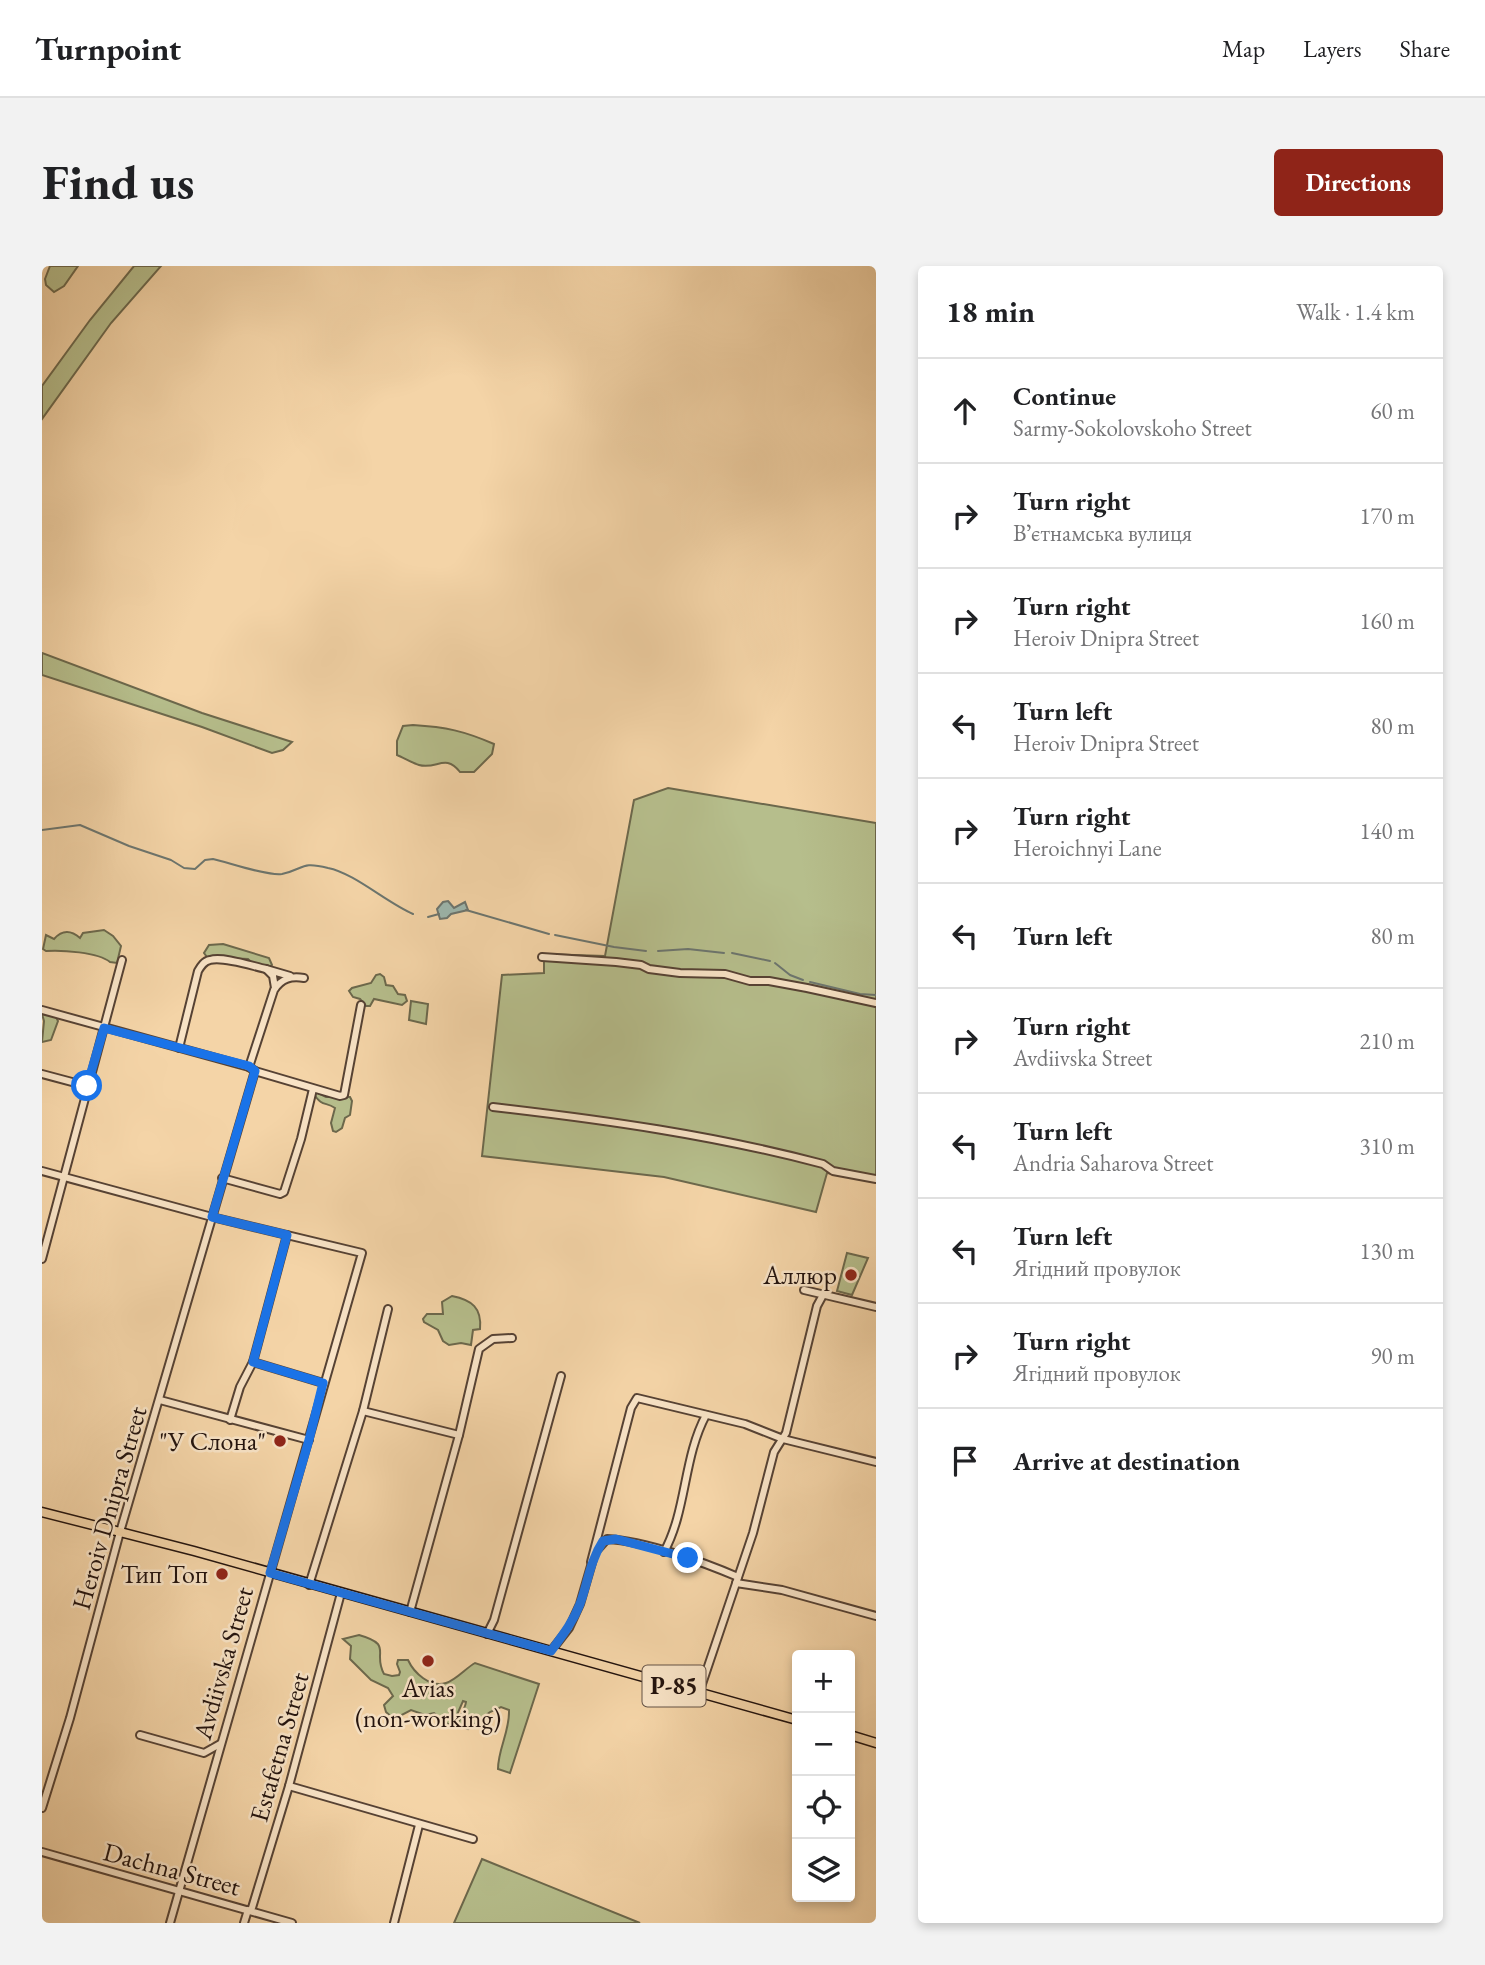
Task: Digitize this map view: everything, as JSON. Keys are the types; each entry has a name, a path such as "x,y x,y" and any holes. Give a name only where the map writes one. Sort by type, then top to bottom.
{"main road":[{"name":"Р-85","path":"42,1512 792,1719"},
{"path":"855,1737 876,1743"}],"street":[{"path":"542,957 616,962 641,965 649,970 680,973 725,974 750,981 769,981 876,1003"},
{"path":"178,1048 202,964 212,959 304,978"},
{"path":"42,1259 122,960"},
{"path":"265,969 274,976 274,990"},
{"path":"274,990 279,982 292,976"},
{"name":"Heroiv Dnipra Street","path":"42,1808 70,1718 274,990"},
{"path":"42,1010 340,1096 344,1095 361,1005"},
{"path":"42,1074 87,1086"},
{"path":"222,1178 280,1194 284,1192 313,1089"},
{"path":"493,1107 706,1136 823,1164 833,1171 876,1179"},
{"path":"42,1171 287,1235 253,1362 240,1387 230,1420"},
{"name":"Avdiivska Street","path":"170,1923 362,1252 287,1235"},
{"path":"803,1290 876,1307"},
{"path":"699,1693 753,1533 774,1452 783,1439 817,1306 823,1296"},
{"path":"309,1585 363,1411 388,1308"},
{"path":"410,1612 459,1435 479,1349 493,1339 512,1338"},
{"path":"253,1362 323,1383"},
{"path":"487,1634 494,1620 561,1376"},
{"path":"551,1651 569,1628 580,1604 631,1408 639,1397 745,1424 783,1439 876,1462"},
{"path":"160,1400 309,1440"},
{"path":"363,1411 459,1435"},
{"path":"664,1552 674,1533 705,1415"},
{"path":"591,1562 603,1541 607,1539 629,1542 688,1558 737,1580 876,1616"},
{"name":"Estafetna Street","path":"244,1923 289,1786 341,1594"},
{"path":"140,1735 204,1753 213,1767"},
{"path":"204,1753 220,1744"},
{"path":"289,1786 473,1839"},
{"path":"394,1923 419,1825"},
{"name":"Dachna Street","path":"42,1853 292,1923"}],"green space":[{"path":"50,266 78,266 64,286 54,292 46,285 45,279"},
{"path":"134,266 161,266 111,323 42,419 42,386"},
{"path":"42,653 202,713 292,742 283,750 272,753 202,727 42,675"},
{"path":"403,726 445,728 473,736 494,744 492,754 474,772 460,772 455,766 445,763 425,766 416,764 397,755 397,741"},
{"path":"668,788 876,823 876,1180 827,1173 816,1212 664,1177 482,1156 502,975 544,973 544,954 605,956 634,800"},
{"path":"104,930 121,946 117,963 88,954 43,949 46,935 54,939 67,932 80,938 83,933"},
{"path":"223,944 269,958 272,965 269,967 252,963 248,959 207,957 204,953 209,945"},
{"path":"380,974 386,985 393,986 398,994 405,995 407,1001 402,1005 374,999 370,1006 366,1006 360,999 353,997 349,991 352,988 371,983 376,975"},
{"path":"411,1001 428,1004 426,1024 409,1020"},
{"path":"42,1014 55,1015 58,1021 51,1040 42,1042"},
{"path":"313,1093 326,1097 350,1097 352,1101 350,1115 336,1132 333,1131 331,1123 335,1108 319,1101"},
{"name":"Аллюр","path":"847,1253 868,1258 852,1295 837,1291"},
{"path":"452,1296 465,1300 477,1310 480,1329 473,1330 471,1345 449,1345 443,1341 438,1330 424,1322 427,1314 443,1314 442,1302"},
{"path":"359,1635 379,1646 384,1674 399,1675 398,1660 408,1660 423,1678 440,1684 453,1679 475,1663 539,1684 510,1773 498,1769 509,1710 501,1707 490,1712 468,1729 459,1725 466,1702 463,1701 453,1724 448,1724 434,1713 425,1715 411,1710 394,1719 386,1712 384,1705 393,1696 388,1688 371,1680 350,1659 351,1646 343,1639"},
{"path":"482,1859 640,1923 454,1923"}],"water":[{"path":"448,901 454,908 465,902 468,910 440,919 437,909 443,902"}],"waterway":[{"path":"42,830 80,825 171,860 184,868 195,869 205,860 213,859 275,874 307,866 328,868 349,876 413,914"},
{"path":"466,910 549,934"},
{"path":"428,917 439,914"},
{"path":"555,935 646,951"},
{"path":"658,951 688,949 724,953"},
{"path":"732,953 770,961"},
{"path":"775,963 790,975 803,980"},
{"path":"810,982 860,994 876,995"}],"place":[{"name":"Аллюр","path":"851,1275"},
{"name":"\"У Слона\"","path":"280,1441"},
{"name":"Тип Топ","path":"222,1574"},
{"name":"Avias (non-working)","path":"428,1661"}],"route":[{"path":"87,1086 104,1028 249,1066 255,1071 212,1217 287,1235 253,1362 323,1383 270,1573 551,1651 569,1628 580,1604 591,1562 603,1541 616,1539 688,1558"}]}
